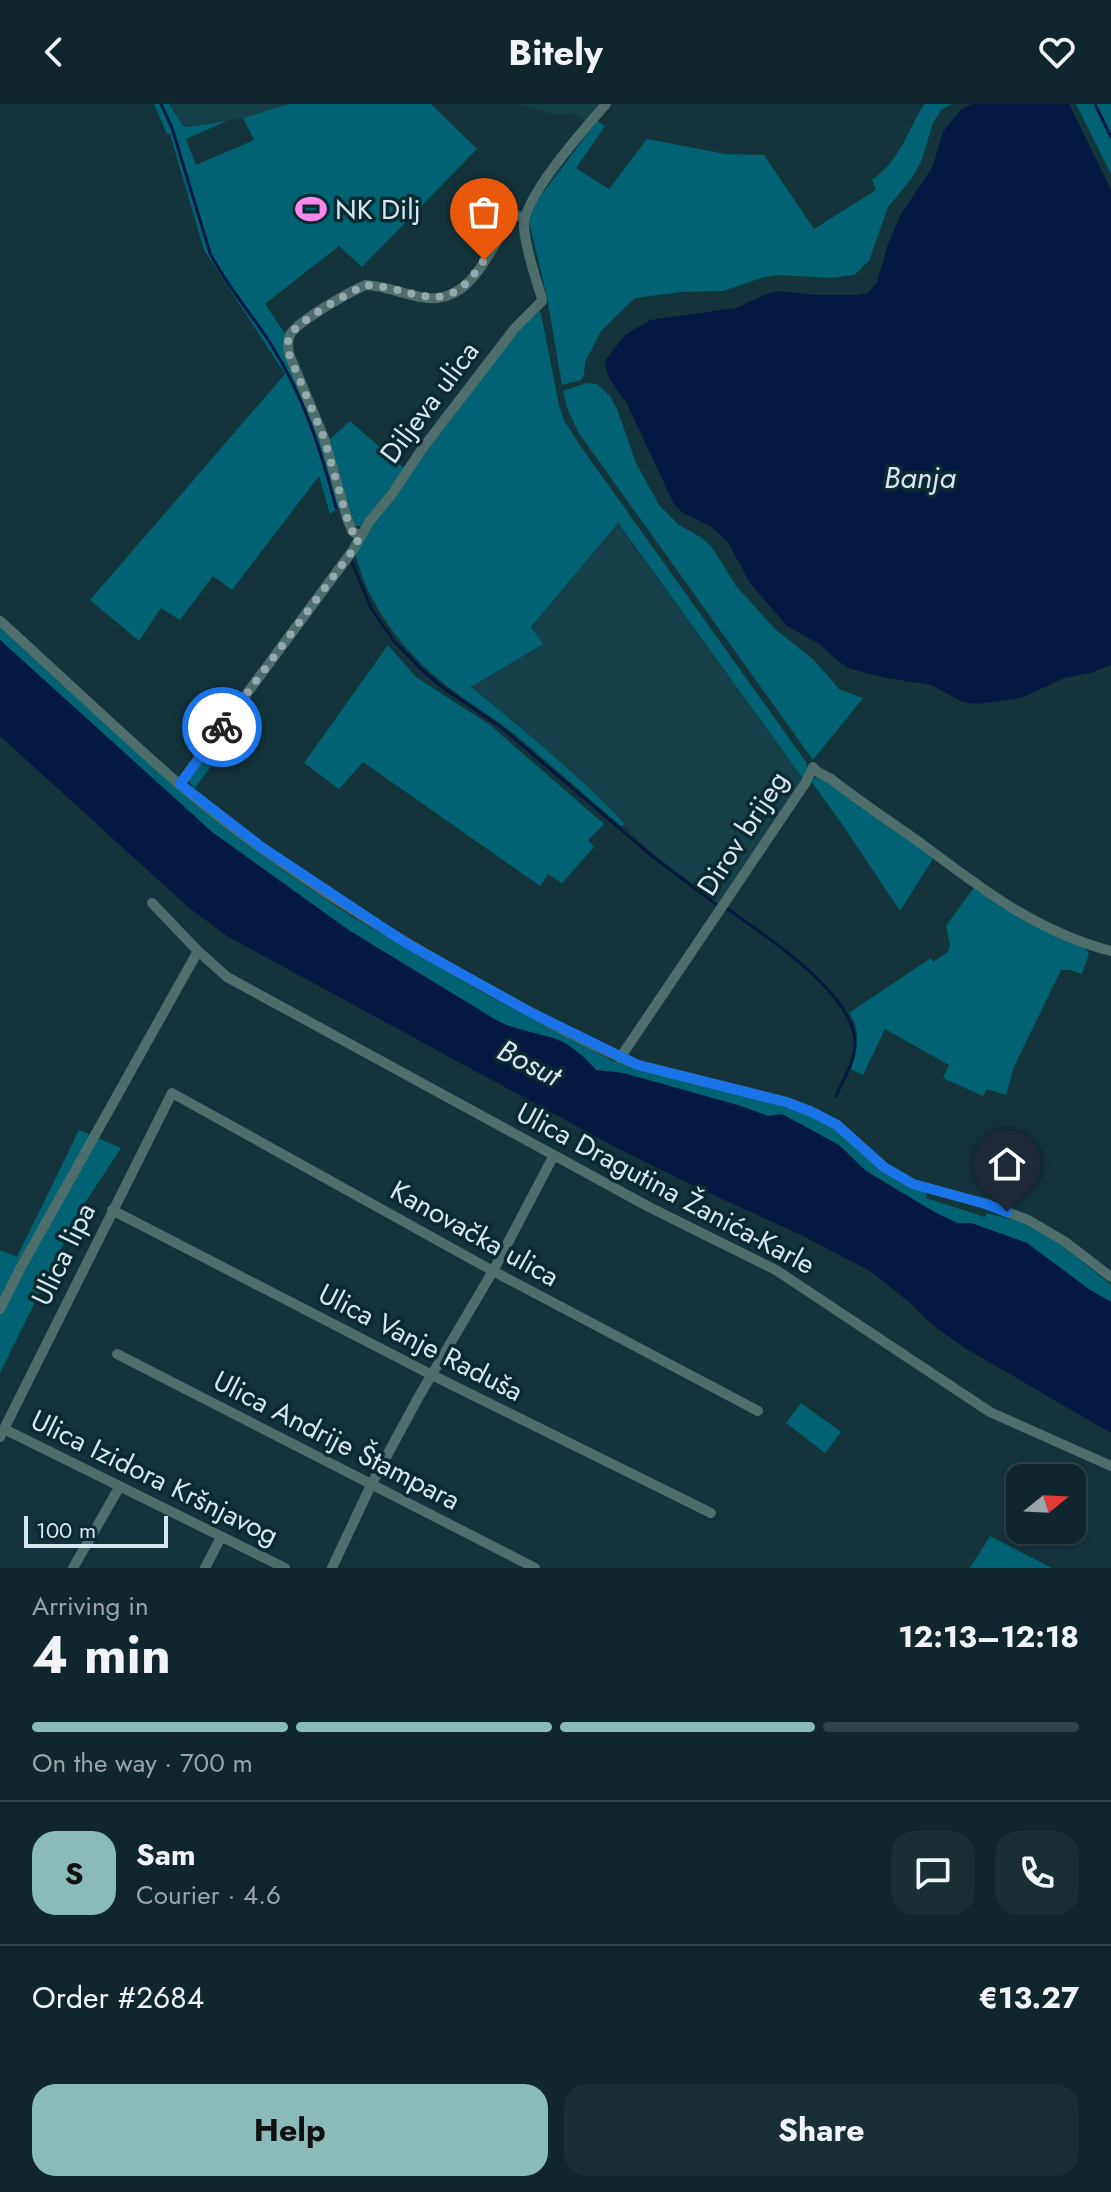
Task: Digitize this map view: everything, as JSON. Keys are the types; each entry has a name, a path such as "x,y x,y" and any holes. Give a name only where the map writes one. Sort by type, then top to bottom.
{"street":[{"name":"Diljeva ulica","path":"180,784 496,352 542,300 524,226 525,217 531,201 606,104"},
{"name":"Diljeva ulica","path":"360,536 352,531 324,438 289,354 290,334 315,314 366,285 432,298 457,291 473,277 510,219 525,217"},
{"path":"0,621 180,784 263,848 406,943 620,1058 786,1102 812,1112 837,1125 884,1167 913,1184 986,1204 1028,1220 1064,1241 1111,1277"},
{"name":"Dirov brijeg","path":"620,1058 806,782 813,767 1010,907 1058,934 1111,951"},
{"name":"Ulica Dragutina Žanića-Karle","path":"152,903 227,977 649,1207 776,1270 990,1412 1111,1466"},
{"path":"0,1309 198,951"},
{"name":"Ulica lipa","path":"2,1433 172,1093"},
{"name":"Kanovačka ulica","path":"172,1093 493,1271 758,1411"},
{"path":"332,1568 371,1485 430,1374 493,1271 554,1155"},
{"name":"Ulica Vanje Raduša","path":"112,1210 430,1374 711,1513"},
{"name":"Ulica Andrije Štampara","path":"117,1354 535,1568"},
{"name":"Ulica Izidora Kršnjavog","path":"2,1433 120,1486 285,1568"},
{"path":"73,1568 120,1486"},
{"path":"205,1568 221,1537"}],"shaded area":[{"path":"154,104 169,104 183,126 227,121 186,139 196,165 254,140 243,118 289,104 431,104 477,149 362,267 339,246 265,304 286,335 341,506 330,514 319,476 232,590 213,576 180,620 161,608 139,641 90,600 285,374 204,250 170,134 167,134"},
{"path":"169,104 289,104 243,118 188,127 183,126"},
{"path":"519,104 601,104 586,121 572,113 555,115"},
{"path":"924,104 952,104 941,110 933,123 921,162 888,207 869,261 854,275 830,278 780,275 723,291 635,298 601,331 585,362 581,380 562,385 547,297 529,222 536,202 597,121 605,126 576,168 609,189 647,139 725,154 764,155 814,229 876,190 872,180 897,154"},
{"path":"1076,104 1111,104 1111,174"},
{"path":"538,310 564,420 806,762 808,771 804,780 618,523 531,627 543,644 471,687 589,788 625,824 621,826 519,738 431,673 383,617 366,585 355,550 465,397"},
{"path":"587,383 597,384 610,396 636,463 659,505 679,525 711,546 737,587 775,629 814,660 839,689 863,698 813,760 578,432 563,391"},
{"path":"350,421 405,469 360,526 355,526 328,441"},
{"path":"617,523 804,780 718,904 654,854 623,821 510,718 471,687 542,644 531,628"},
{"path":"0,628 187,797 284,871 351,916 487,995 611,1060 809,1115 837,1131 917,1190 927,1193 926,1198 985,1217 987,1213 1021,1222 1059,1243 1111,1285 1111,1302 1027,1243 971,1223 957,1223 936,1213 866,1171 839,1145 783,1115 768,1116 623,1073 596,1070 562,1042 507,1027 350,931 212,832 0,640"},
{"path":"388,645 416,677 490,725 604,824 588,840 594,847 562,883 548,874 540,886 363,762 339,789 304,763"},
{"path":"256,707 194,789 190,778 237,711"},
{"path":"817,777 934,857 900,911 811,781"},
{"path":"975,886 1089,953 1082,974 1061,970 1014,1067 1006,1095 987,1089 983,1096 943,1078 949,1065 885,1029 863,1075 851,1069 857,1033 849,1013 931,958 933,962 948,952 950,945 946,926"},
{"path":"79,1130 121,1148 81,1209 0,1373 0,1250 17,1257"},
{"path":"801,1403 841,1432 825,1453 786,1423"},
{"path":"990,1536 1052,1568 970,1568"}],"water":[{"name":"Banja","path":"972,104 1069,104 1111,190 1111,665 1064,678 1015,699 977,704 963,702 931,685 848,668 821,645 787,626 750,583 727,541 710,526 683,513 674,504 627,404 609,378 604,362 625,335 650,320 736,308 781,291 815,295 868,293 877,282 901,214 933,166 943,132 961,109"},
{"name":"Bosut","path":"0,640 212,832 350,931 493,1018 509,1026 561,1041 596,1070 623,1073 768,1116 782,1114 839,1145 866,1171 936,1213 957,1223 971,1223 1027,1243 1111,1302 1111,1433 965,1348 931,1324 870,1271 615,1147 227,936 188,907 0,736"}],"waterway":[{"path":"161,104 172,128 210,253 272,346 293,385 318,445 336,508"},
{"path":"1095,104 1111,137"},
{"path":"352,562 371,608 394,641 423,671 502,728 652,856 717,905"},
{"path":"728,909 806,968 841,1006 851,1025 855,1044 851,1064 836,1096"}],"way so far":[{"path":"222,727 353,550 360,536 352,531 324,438 289,354 290,334 324,308 366,285 423,297 447,295 466,285 484,260"}],"place":[{"name":"NK Dilj","path":"311,209"}],"route":[{"path":"222,727 180,784 263,848 406,943 620,1058 786,1102 812,1112 837,1125 884,1167 913,1184 1007,1212"}]}
